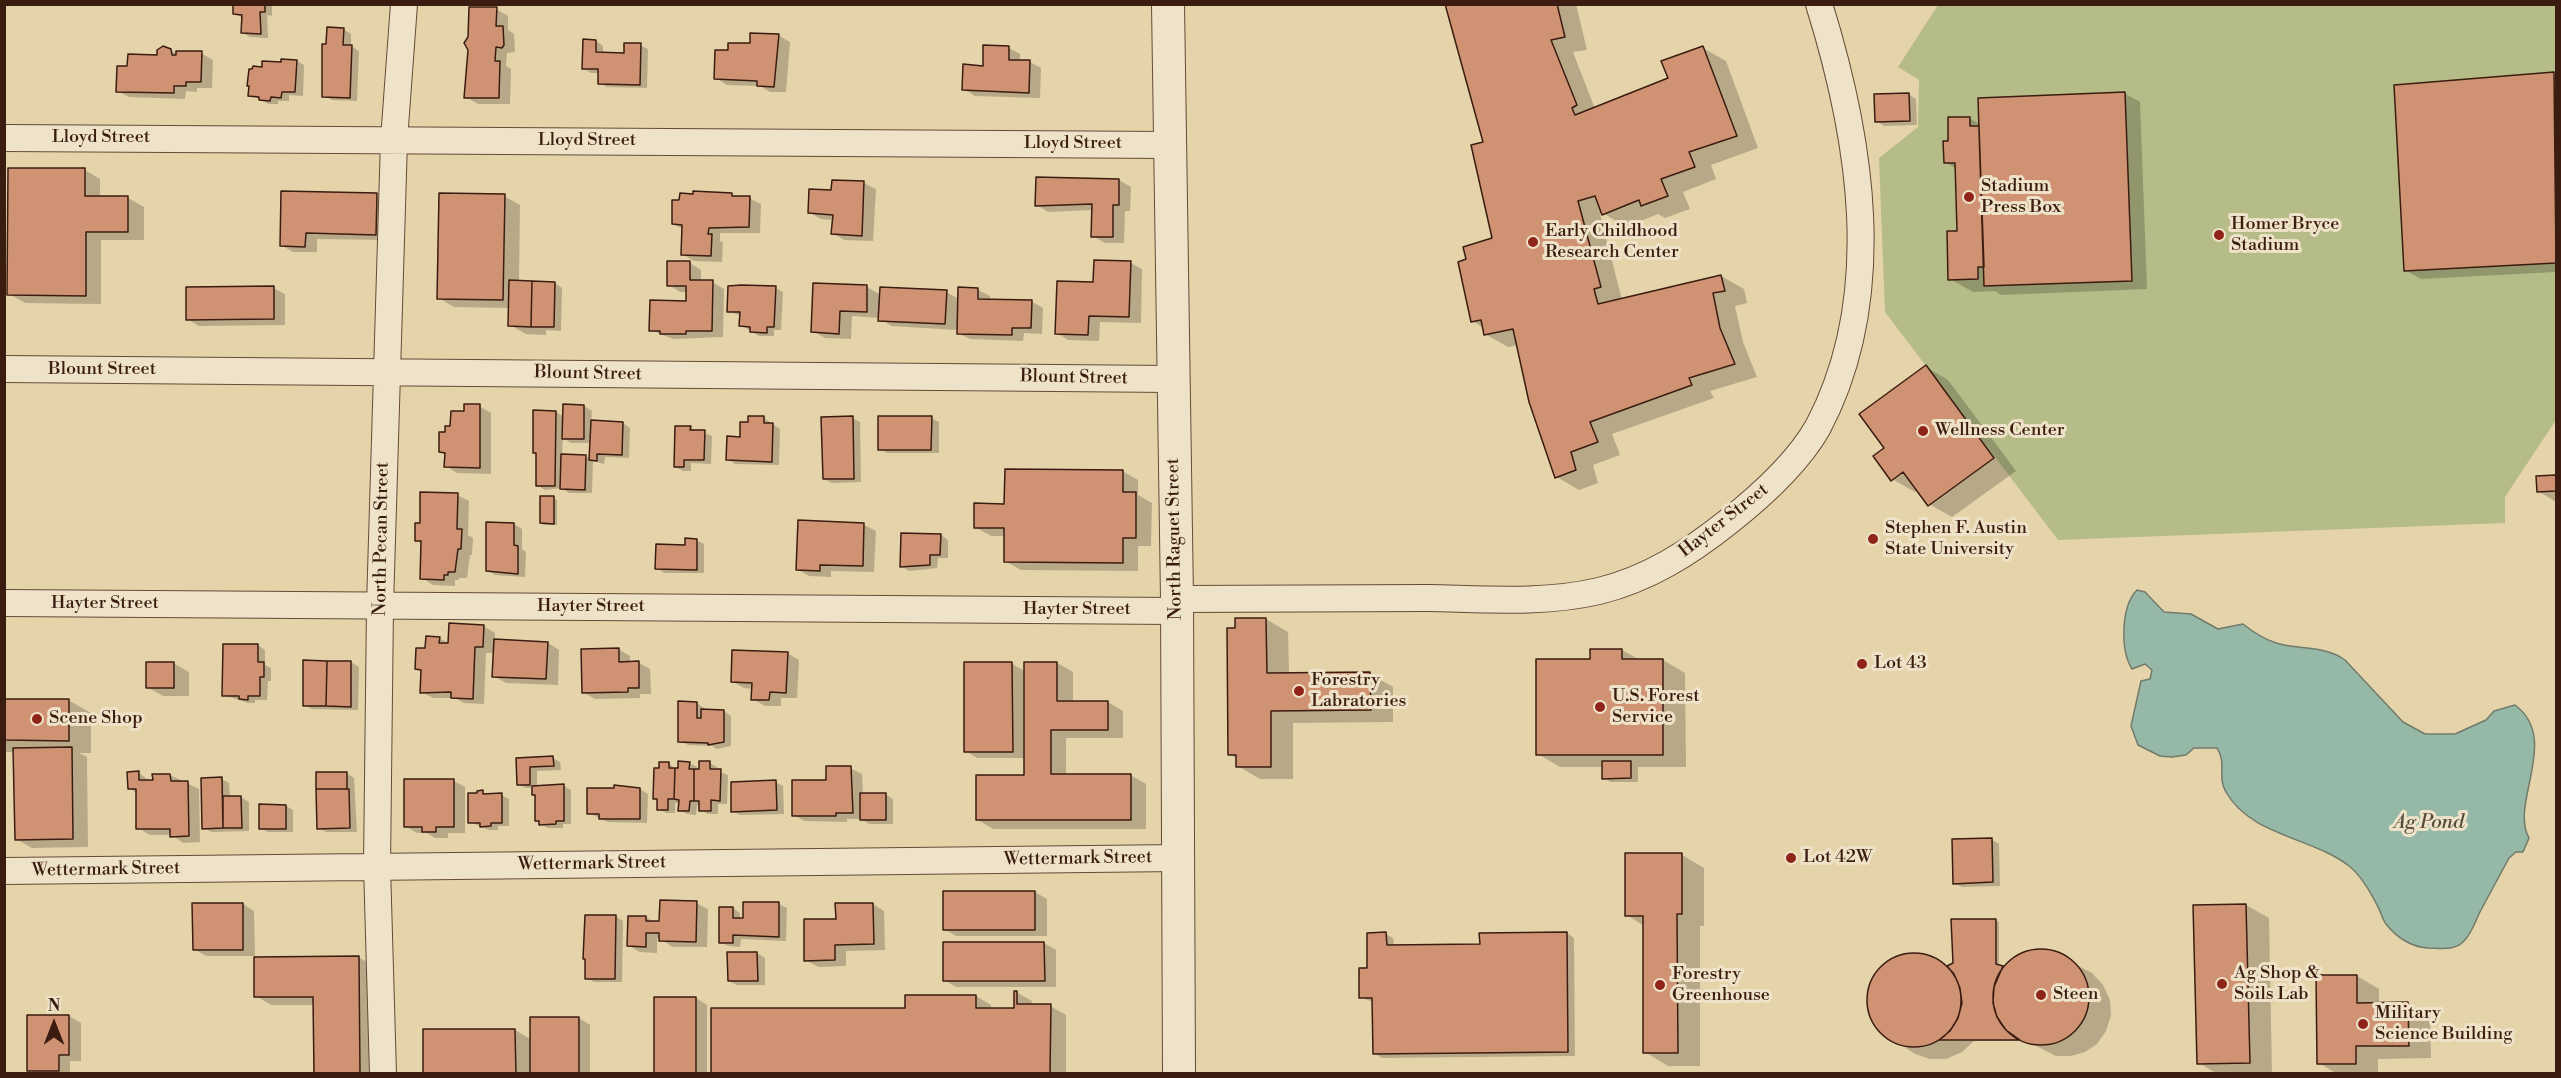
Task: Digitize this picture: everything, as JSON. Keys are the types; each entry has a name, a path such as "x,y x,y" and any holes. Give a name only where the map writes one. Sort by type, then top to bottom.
{"street":[{"name":"North Pecan Street","path":"383,1074 377,866 380,606 394,140 404,4"},
{"name":"North Raguet Street","path":"1168,4 1177,605 1179,1074"},
{"name":"Hayter Street","path":"4,603 380,606 1177,605 1557,597 1599,591 1671,563 1700,545 1762,494 1789,465 1817,428 1843,361 1857,305 1861,252 1857,179 1837,69 1819,4"},
{"name":"Lloyd Street","path":"4,138 1170,145"},
{"name":"Blount Street","path":"4,369 1172,379"},
{"name":"Wettermark Street","path":"4,871 1179,858"}],"green space":[{"name":"Homer Bryce Stadium","path":"1938,5 2556,5 2556,420 2505,497 2505,523 2058,540 1885,312 1879,158 1918,127 1919,80 1898,67"}],"water":[{"name":"Ag Pond","path":"2137,590 2145,592 2164,612 2191,614 2218,629 2243,624 2276,643 2337,655 2345,660 2403,722 2425,734 2455,734 2486,720 2494,711 2515,705 2528,719 2534,735 2532,772 2525,808 2525,824 2529,838 2523,852 2516,852 2509,858 2463,942 2451,948 2428,948 2416,946 2399,937 2383,920 2366,885 2349,866 2318,848 2266,827 2237,807 2223,786 2221,759 2217,748 2194,748 2186,755 2172,757 2160,756 2138,745 2131,726 2141,681 2150,679 2152,670 2145,664 2132,669 2125,651 2125,617"}],"building":[{"path":"233,4 265,4 265,12 260,12 261,34 241,33 242,15 233,14"},
{"name":"Early Childhood Research Center","path":"1445,4 1557,4 1565,37 1551,40 1577,105 1572,108 1575,115 1668,78 1661,61 1703,46 1737,136 1689,152 1695,167 1661,179 1668,196 1641,206 1639,200 1602,215 1595,196 1578,201 1601,287 1594,289 1598,304 1721,275 1725,291 1713,293 1720,328 1735,364 1689,378 1692,385 1590,422 1598,442 1571,452 1576,470 1555,478 1529,402 1513,329 1484,335 1481,320 1471,322 1458,262 1466,259 1463,247 1492,238 1471,145 1483,142"},
{"path":"469,7 497,7 496,26 503,26 504,45 502,48 496,47 495,61 500,61 499,98 464,98 468,50 464,43 468,37"},
{"path":"327,27 344,28 343,45 352,45 350,98 322,97 322,44 326,44"},
{"path":"750,33 779,34 774,87 757,86 757,81 714,79 715,50 728,50 728,43 750,43"},
{"path":"583,39 596,40 596,52 624,53 624,43 641,43 640,85 598,84 598,69 582,69"},
{"path":"983,45 1009,46 1009,60 1030,60 1029,93 962,90 963,64 983,66"},
{"path":"163,46 171,49 172,55 176,55 176,51 202,51 201,82 186,82 186,86 174,86 174,93 116,92 117,66 127,66 128,54 157,55 157,50"},
{"path":"281,59 297,60 295,92 282,92 281,98 271,97 270,101 248,96 249,69 253,66 262,67 262,61 281,62"},
{"path":"2554,72 2556,263 2404,271 2394,85"},
{"path":"2125,92 2132,281 1984,286 1978,98"},
{"path":"1909,93 1910,121 1875,122 1874,94"},
{"name":"Stadium Press Box","path":"1948,117 1970,117 1970,126 1979,126 1984,267 1978,267 1978,279 1948,280 1947,231 1957,231 1955,163 1944,163 1943,141 1948,141"},
{"path":"8,168 85,168 85,196 128,196 128,232 86,232 86,296 7,295"},
{"path":"1036,177 1119,179 1119,205 1113,205 1113,237 1091,237 1092,204 1035,206"},
{"path":"832,180 864,181 862,236 831,234 833,215 808,213 809,189 831,190"},
{"path":"281,191 377,193 376,235 306,233 305,247 280,246"},
{"path":"693,191 750,196 749,227 709,228 708,234 712,234 711,256 681,255 682,225 672,224 672,200 679,200 680,193 693,194"},
{"path":"439,193 505,194 503,300 437,299"},
{"path":"1094,260 1131,261 1129,317 1089,316 1088,335 1055,334 1057,281 1093,282"},
{"path":"667,261 690,261 690,280 713,280 712,331 660,334 660,331 649,331 650,300 686,301 686,286 667,286"},
{"path":"509,280 532,281 531,327 508,326"},
{"path":"532,281 555,282 554,327 531,327"},
{"path":"813,283 867,285 867,312 840,311 839,334 811,332"},
{"path":"274,286 274,319 186,320 186,287"},
{"path":"728,286 776,286 774,327 767,327 767,333 750,332 750,327 739,326 740,312 727,312"},
{"path":"880,287 947,290 945,324 878,321"},
{"path":"958,287 978,288 978,299 1032,300 1031,328 1012,328 1012,335 957,334"},
{"name":"Wellness Center","path":"1926,365 1994,458 1928,506 1903,472 1891,481 1873,456 1884,448 1859,414"},
{"path":"464,404 480,404 480,468 444,467 445,453 439,452 439,432 445,432 445,426 450,426 451,411 464,411"},
{"path":"563,404 584,405 584,439 562,439"},
{"path":"533,410 556,411 555,486 536,486"},
{"path":"748,416 764,416 764,423 773,423 772,462 726,460 727,436 740,437 740,422 748,422"},
{"path":"853,416 854,479 823,479 821,417"},
{"path":"878,416 932,416 931,450 878,450"},
{"path":"591,420 623,422 622,455 597,454 597,461 589,460"},
{"path":"675,426 691,426 690,430 705,430 704,460 684,460 684,467 674,467"},
{"path":"561,454 586,455 585,490 560,489"},
{"path":"1005,469 1123,470 1123,492 1136,492 1136,538 1123,538 1123,563 1004,562 1004,528 974,528 974,503 1004,504"},
{"path":"2556,475 2556,491 2537,492 2536,476"},
{"path":"420,492 458,493 457,529 462,529 461,549 458,549 455,572 448,572 448,575 444,575 444,580 420,579 421,541 415,541 415,523 420,523"},
{"path":"540,496 554,496 554,524 540,523"},
{"path":"798,520 864,523 863,566 820,565 820,571 796,570"},
{"path":"486,522 514,523 514,545 518,546 518,574 486,571"},
{"path":"901,533 941,534 940,555 930,555 930,565 900,567"},
{"path":"685,538 697,539 697,570 655,569 656,544 685,545"},
{"name":"Forestry Labratories","path":"1235,618 1266,618 1267,673 1370,672 1371,710 1271,711 1271,767 1236,767 1236,755 1228,755 1227,628 1235,628"},
{"path":"449,623 484,625 483,647 475,647 473,699 451,698 451,692 420,693 421,670 415,669 416,648 425,648 426,636 440,637 439,643 448,643"},
{"path":"494,639 548,642 546,679 492,677"},
{"path":"223,644 258,644 258,662 264,662 264,677 260,677 260,696 248,696 248,700 239,699 239,696 222,696"},
{"path":"619,648 619,662 639,661 639,688 628,688 628,692 582,693 581,649"},
{"name":"U.S. Forest Service","path":"1590,649 1622,649 1622,659 1663,659 1663,755 1536,755 1536,659 1590,659"},
{"path":"732,650 788,652 786,693 770,692 769,700 751,700 752,683 731,682"},
{"path":"303,660 327,661 326,706 303,706"},
{"path":"327,661 351,661 351,707 326,706"},
{"path":"146,662 174,662 174,688 146,688"},
{"path":"964,662 1012,662 1013,752 964,752"},
{"path":"1024,662 1057,662 1057,701 1108,701 1108,730 1051,730 1051,774 1131,774 1131,820 976,820 976,775 1024,775"},
{"name":"Scene Shop","path":"4,699 69,699 69,741 4,740"},
{"path":"678,701 697,702 697,718 701,718 701,709 724,710 724,742 708,745 708,743 678,742"},
{"path":"72,747 73,839 15,840 13,748"},
{"path":"553,756 554,766 530,767 530,785 517,785 516,758"},
{"path":"678,761 690,762 689,769 694,769 694,801 690,801 689,811 678,811 679,800 674,799 675,768 678,768"},
{"path":"699,761 710,761 710,769 721,769 720,801 711,800 711,811 699,811 699,801 694,801 694,769 699,769"},
{"path":"1602,761 1631,761 1631,778 1602,779"},
{"path":"659,762 669,762 669,768 675,768 674,799 668,799 668,810 657,810 657,799 653,799 654,768 659,768"},
{"path":"826,766 851,766 853,813 836,813 836,816 792,816 792,780 826,780"},
{"path":"139,771 139,780 153,780 152,774 170,774 171,781 188,781 189,836 170,837 170,829 136,829 136,789 128,789 127,772"},
{"path":"316,772 347,772 347,789 316,789"},
{"path":"222,777 223,828 202,829 201,778"},
{"path":"404,779 454,779 454,827 436,827 436,832 422,832 422,827 404,827"},
{"path":"776,780 777,810 731,812 731,782"},
{"path":"564,784 564,821 539,825 539,821 535,821 535,795 532,795 532,786"},
{"path":"614,785 640,788 640,819 599,819 599,814 587,814 587,788 614,788"},
{"path":"316,789 349,789 350,828 317,829"},
{"path":"483,790 483,794 502,793 502,823 491,823 491,826 480,827 480,823 468,823 468,793"},
{"path":"860,793 886,793 886,820 860,820"},
{"path":"223,796 241,796 242,828 223,828"},
{"path":"259,804 286,805 286,829 259,829"},
{"path":"1992,838 1993,882 1953,884 1952,839"},
{"name":"Forestry Greenhouse","path":"1625,853 1682,853 1682,914 1677,914 1678,1053 1643,1053 1643,916 1625,916"},
{"path":"943,891 1035,891 1035,930 943,930"},
{"path":"660,900 697,901 696,942 659,941 659,933 646,933 646,947 627,946 628,916 646,916 646,921 659,921"},
{"path":"743,902 779,902 779,937 733,935 733,943 719,943 719,907 733,907 733,918 743,918"},
{"path":"192,903 243,903 243,950 193,950"},
{"path":"835,903 873,903 874,944 835,945 835,960 804,961 804,919 836,919"},
{"name":"Ag Shop & Soils Lab","path":"2246,904 2250,1063 2197,1064 2193,905"},
{"path":"585,915 616,915 615,979 585,979 585,959 583,959"},
{"name":"Steen","path":"1951,919 1996,919 1996,964 2003,966 1994,987 1993,1003 1997,1017 2006,1030 2020,1040 1939,1040 1950,1031 1958,1018 1962,1003 1960,988 1954,974 1947,966 1953,963"},
{"path":"1386,932 1387,945 1480,944 1479,933 1567,932 1568,1052 1373,1054 1372,998 1359,998 1359,968 1367,968 1367,933"},
{"path":"943,942 1044,942 1045,981 943,981"},
{"name":"Steen","path":"2041,949 2059,953 2075,963 2085,979 2089,997 2085,1015 2075,1031 2059,1041 2041,1045 2023,1041 2007,1031 1997,1015 1993,997 1997,979 2007,963 2023,953"},
{"path":"727,952 757,952 758,981 728,981"},
{"path":"1914,953 1932,956 1947,967 1958,982 1961,1000 1958,1018 1947,1033 1932,1044 1914,1047 1896,1044 1881,1033 1870,1018 1867,1000 1870,982 1881,967 1896,956"},
{"path":"359,956 360,1074 314,1074 313,997 254,997 254,957"},
{"name":"Military Science Building","path":"2316,975 2357,975 2357,1003 2408,1002 2409,1046 2356,1046 2356,1064 2317,1064"},
{"path":"1014,991 1017,991 1017,1004 1051,1004 1050,1074 711,1074 711,1008 905,1008 905,995 976,995 976,1008 1014,1008"},
{"path":"654,997 696,997 696,1074 654,1074"},
{"path":"27,1015 69,1015 69,1055 59,1055 59,1071 27,1071"},
{"path":"530,1017 579,1017 579,1074 530,1074"},
{"path":"423,1029 515,1029 516,1074 423,1074"}],"place":[{"name":"Stadium Press Box","path":"1969,197"},
{"name":"Homer Bryce Stadium","path":"2219,235"},
{"name":"Early Childhood Research Center","path":"1533,242"},
{"name":"Wellness Center","path":"1923,431"},
{"name":"Stephen F. Austin State University","path":"1873,539"},
{"name":"Lot 43","path":"1862,664"},
{"name":"Forestry Labratories","path":"1299,691"},
{"name":"U.S. Forest Service","path":"1600,707"},
{"name":"Scene Shop","path":"37,719"},
{"name":"Lot 42W","path":"1791,858"},
{"name":"Ag Shop & Soils Lab","path":"2222,984"},
{"name":"Forestry Greenhouse","path":"1660,985"},
{"name":"Steen","path":"2041,995"},
{"name":"Military Science Building","path":"2363,1024"}]}
